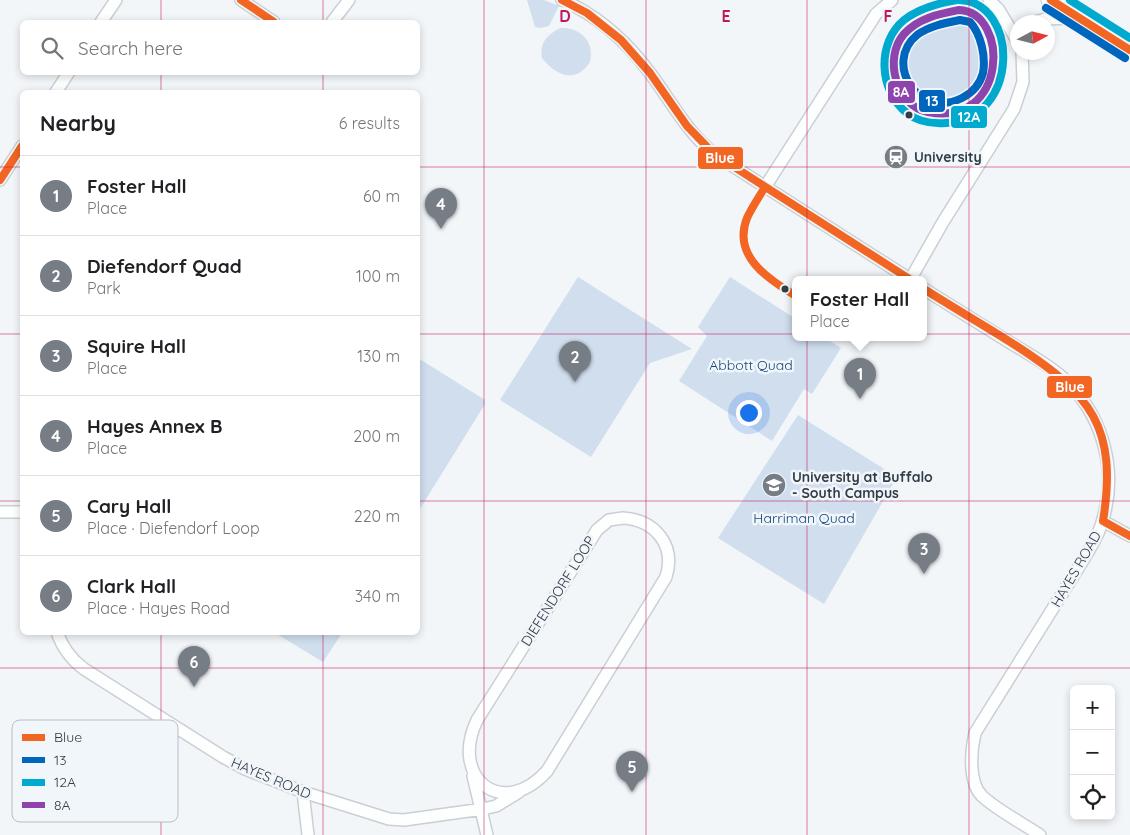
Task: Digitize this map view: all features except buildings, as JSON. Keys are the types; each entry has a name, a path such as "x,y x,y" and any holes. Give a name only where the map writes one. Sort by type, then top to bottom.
{"main road":[{"path":"1051,0 1130,50"}],"street":[{"path":"102,20 116,0"},
{"path":"241,0 271,20"},
{"path":"334,20 349,0"},
{"path":"562,0 590,16 625,44 704,146 733,168 904,276"},
{"path":"765,187 876,14 892,0"},
{"path":"989,0 1000,10 1010,28"},
{"path":"1055,17 1080,19"},
{"path":"912,276 943,222 1014,109 1023,82 1022,60"},
{"path":"57,90 67,75"},
{"path":"0,180 20,149"},
{"name":"HAYES ROAD","path":"927,290 1040,361 1060,376 1082,400 1100,430 1106,450 1108,491 1103,520 1085,557 975,733 971,747 971,768 981,795 1040,835"},
{"path":"0,512 20,512"},
{"name":"DIEFENDORF LOOP","path":"487,835 483,810 472,774 470,738 477,720 597,530 609,520 623,518 643,522 660,534 665,542 669,562 666,577 547,771 538,781 522,790"},
{"path":"1103,520 1130,536"},
{"name":"HAYES ROAD","path":"58,635 74,660 84,669 165,720"},
{"name":"HAYES ROAD","path":"178,729 245,769 304,792 370,814 397,820 483,810 496,806 522,790"},
{"path":"472,774 487,788 502,792 522,790"},
{"path":"304,792 308,835"}],"green space":[{"path":"527,0 544,0 559,6 549,26 535,27"},
{"path":"963,19 976,30 981,46 983,71 976,90 969,97 950,106 929,104 920,100 912,92 904,77 901,63 904,51 911,40 921,32 934,25"},
{"path":"560,28 567,28 580,33 588,42 591,54 590,62 579,73 566,75 560,73 542,58 541,53 545,40"},
{"path":"578,277 692,349 650,363 591,457 500,400"},
{"name":"Abbott Quad","path":"730,277 792,316 792,341 830,341 841,348 812,394 804,389 772,441 679,381 707,336 698,327"},
{"path":"420,359 485,400 485,404 420,509"},
{"name":"Harriman Quad","path":"798,415 897,477 824,604 718,538"},
{"path":"278,635 341,635 323,662"}],"transit line":[{"name":"Blue","path":"241,0 271,20"},
{"name":"Blue","path":"562,0 587,13 621,40 650,73 687,126 714,154 905,276"},
{"name":"12A","path":"957,0 929,7 916,12 904,20 895,29 885,53 886,80 897,104 911,116 930,123 946,123 970,117 988,103 999,83 1003,61 1001,39 993,20 979,6 959,0"},
{"name":"Blue","path":"1051,0 1130,50"},
{"name":"12A","path":"1070,0 1130,38"},
{"name":"13","path":"1046,8 1125,58"},
{"name":"8A","path":"959,10 976,16 987,29 993,47 993,68 986,87 974,103 954,112 928,112 917,108 908,101 896,80 894,55 898,44 904,34 922,20 959,10"},
{"name":"13","path":"960,20 970,22 980,39 984,60 982,77 975,88 962,98 946,103 932,101 919,95 910,85 905,73 904,60 907,47 917,35 927,29 960,20"},
{"name":"Blue","path":"0,180 20,149"},
{"name":"Blue","path":"765,187 747,218 744,244 755,265 774,282 792,293"},
{"name":"Blue","path":"927,291 1041,363 1063,380 1080,397 1093,416 1102,437 1106,461 1107,488 1103,521 1130,536"}],"place":[{"name":"University","path":"896,157"},
{"name":"Hayes Annex B","path":"441,229"},
{"name":"Diefendorf Quad","path":"575,382"},
{"name":"Foster Hall","path":"860,399"},
{"name":"University at Buffalo - South Campus","path":"774,485"},
{"name":"Squire Hall","path":"924,574"},
{"name":"Clark Hall","path":"194,687"},
{"name":"Cary Hall","path":"632,792"}]}
